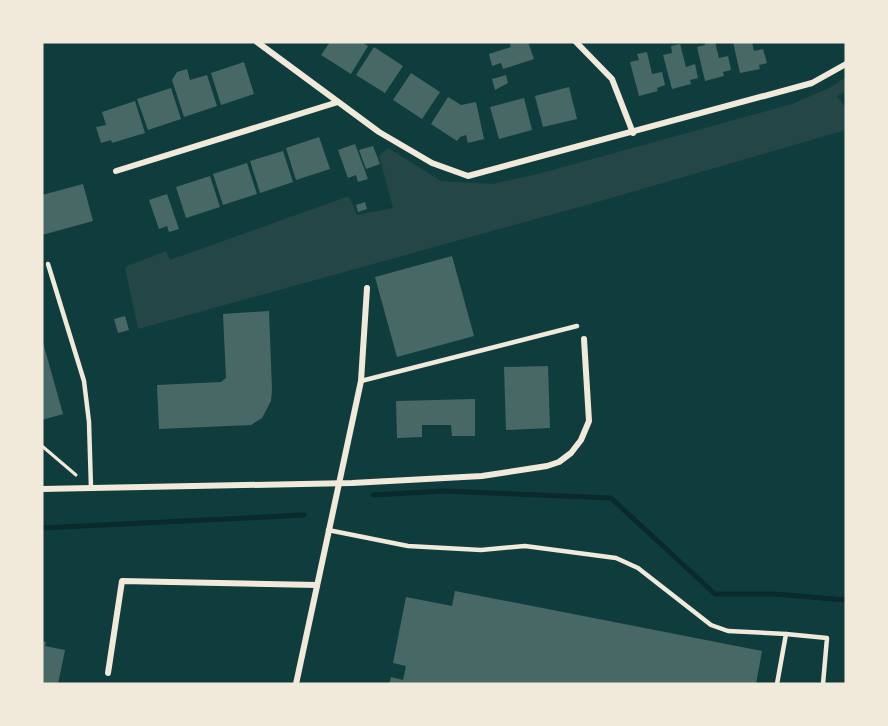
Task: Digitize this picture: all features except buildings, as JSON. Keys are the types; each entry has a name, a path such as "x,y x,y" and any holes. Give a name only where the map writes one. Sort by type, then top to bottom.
{"street":[{"path":"257,42 379,132 432,164 468,176 812,83 846,64"},
{"path":"576,42 612,79 633,133"},
{"path":"116,171 339,102"},
{"path":"296,684 361,381 367,288"},
{"path":"42,489 338,483 482,476 548,466 559,462 571,453 581,440 589,421 584,339"},
{"path":"108,673 122,581 317,585"}],"lane":[{"path":"48,264 84,381 89,422 91,488"},
{"path":"361,381 577,326"},
{"path":"328,530 408,546 470,550 525,546 616,558 638,568 711,625 728,630 827,638 823,684"},
{"path":"777,684 786,634"}],"path":[{"path":"42,446 91,488"}],"shaded area":[{"path":"846,77 846,92 837,96 846,109 846,130 590,204 138,329 125,267 166,251 170,260 349,196 357,215 393,208 379,156 388,148 441,181 492,184 538,174 792,104 829,88"}],"waterway":[{"path":"373,495 443,491 611,498 715,594 774,594 846,600"},
{"path":"42,528 304,515"}]}
